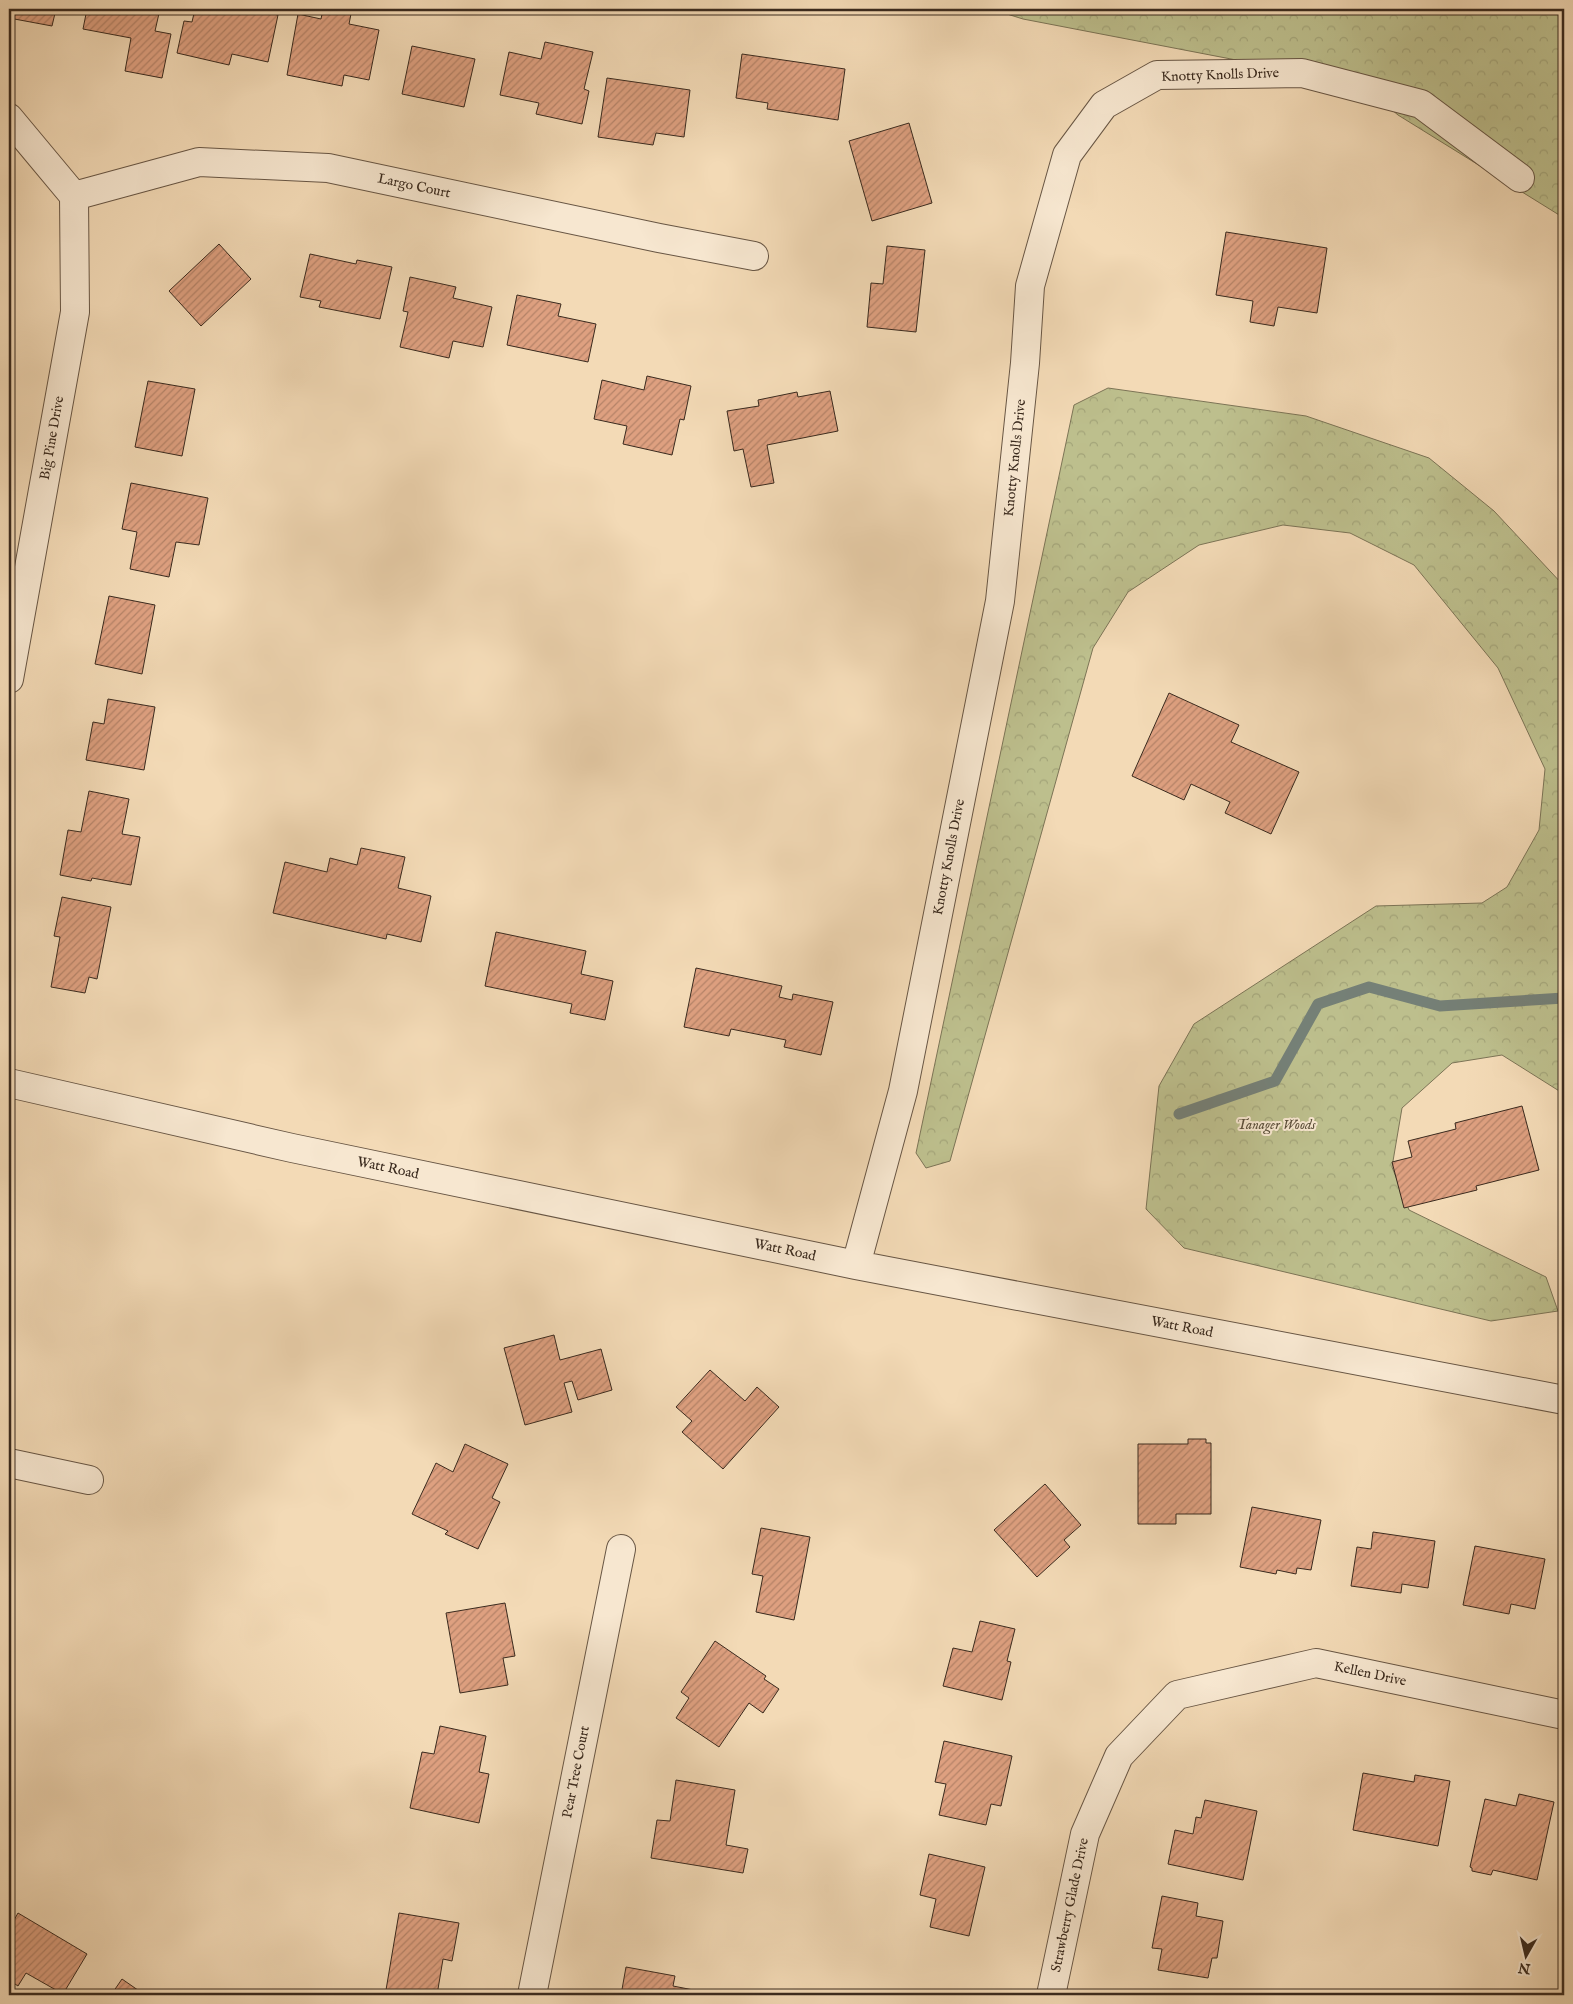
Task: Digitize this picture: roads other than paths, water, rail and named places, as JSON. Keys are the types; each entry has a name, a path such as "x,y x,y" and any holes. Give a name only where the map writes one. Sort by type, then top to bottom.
{"street":[{"name":"Knotty Knolls Drive","path":"856,1265 903,1091 1000,601 1025,363 1030,286 1067,154 1104,105 1157,75 1302,73 1422,104 1520,178"},
{"path":"9,118 74,196"},
{"name":"Largo Court","path":"74,196 199,162 328,168 649,236 754,256"},
{"name":"Big Pine Drive","path":"9,679 75,312 74,196"},
{"name":"Watt Road","path":"9,1083 302,1150 856,1265 1564,1400"},
{"path":"9,1463 89,1480"},
{"name":"Pear Tree Court","path":"532,1995 621,1550"},
{"name":"Kellen Drive","path":"1177,1695 1316,1663 1564,1715"},
{"name":"Strawberry Glade Drive","path":"1051,1995 1085,1834 1119,1756 1177,1695"}],"waterway":[{"path":"1179,1114 1275,1081 1318,1004 1369,987 1440,1006 1564,998"}],"park label":[{"name":"Tanager Woods","path":"1276,1125"}]}
